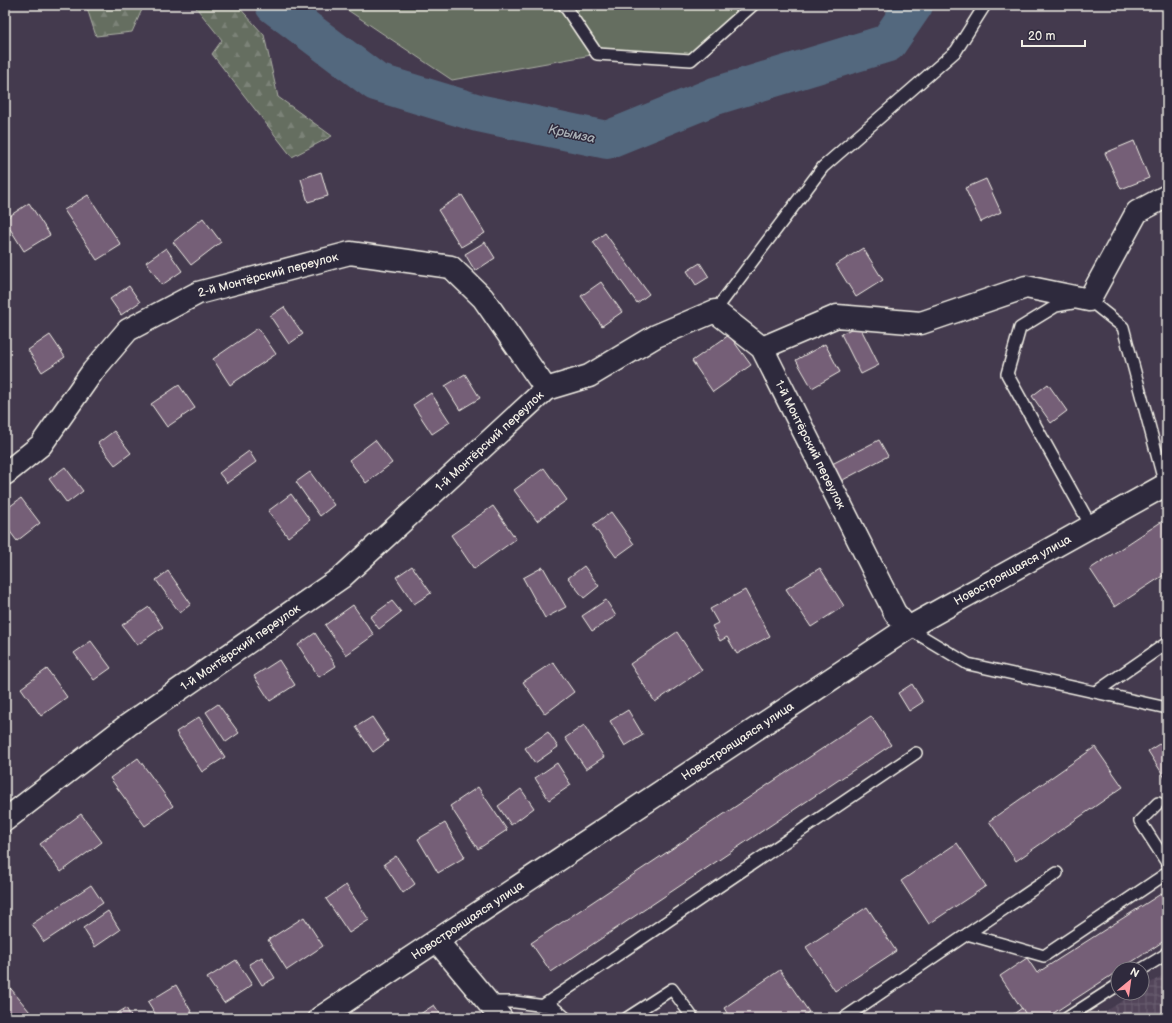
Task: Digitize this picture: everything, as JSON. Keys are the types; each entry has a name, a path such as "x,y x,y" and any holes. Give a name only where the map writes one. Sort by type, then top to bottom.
{"street":[{"path":"762,348 837,316 921,323 1026,287 1089,300 1137,212 1167,196"},
{"name":"2-й Монтёрский переулок","path":"5,474 41,445 93,371 128,330 198,294 350,253 451,267 483,298 546,388"},
{"name":"1-й Монтёрский переулок","path":"5,820 128,726 342,577 546,388 589,376 656,336 715,311 762,348 895,613 908,628"},
{"name":"Новостроящаяся улица","path":"320,1018 908,628 1166,484"},
{"path":"437,941 488,1007"}],"lane":[{"path":"564,5 597,54 691,60 753,5"},
{"path":"956,51 978,5"},
{"path":"715,311 823,167 956,51 985,5"},
{"path":"1091,526 1007,374 1020,328 1056,306 1089,300 1123,327 1166,484"},
{"path":"908,628 968,664 1167,708"},
{"path":"1096,692 1167,643"},
{"path":"542,1006 916,754"},
{"path":"1158,803 1140,821 1167,863"},
{"path":"844,1018 1057,873"},
{"path":"967,934 1044,956 1167,873"},
{"path":"1150,964 1167,952"},
{"path":"627,1018 672,989 693,1018"},
{"path":"1067,1018 1110,990"},
{"path":"488,1007 515,1002 553,1007 566,1018"}],"shaded area":[{"path":"1167,973 1167,1018 1095,1018 1122,1001 1150,1001 1150,983"}],"green space":[{"path":"86,5 144,5 132,32 96,36"},
{"path":"194,5 237,5 264,35 278,97 332,136 292,157 212,54 222,40"},
{"path":"340,5 753,5 691,60 597,54 452,80"}],"building":[{"path":"1134,141 1149,178 1121,189 1105,153"},
{"path":"321,172 328,196 308,202 301,179"},
{"path":"986,179 1001,212 981,222 965,188"},
{"path":"88,195 121,245 97,260 64,210"},
{"path":"462,195 485,233 461,247 438,210"},
{"path":"29,203 50,235 24,251 5,219"},
{"path":"203,218 221,242 191,265 173,242"},
{"path":"605,233 649,294 637,303 593,242"},
{"path":"485,242 495,258 475,271 465,254"},
{"path":"166,248 182,271 162,285 146,262"},
{"path":"863,248 883,280 856,297 836,265"},
{"path":"700,263 709,277 696,285 687,271"},
{"path":"601,282 622,312 602,326 581,296"},
{"path":"129,286 140,302 121,315 110,299"},
{"path":"284,307 303,334 289,344 270,316"},
{"path":"859,325 879,365 861,374 841,334"},
{"path":"258,328 276,354 230,385 213,359"},
{"path":"50,335 65,357 42,372 28,350"},
{"path":"729,335 751,365 713,392 692,361"},
{"path":"825,344 840,372 812,388 796,360"},
{"path":"465,374 480,398 460,410 445,386"},
{"path":"1048,384 1067,411 1051,423 1032,396"},
{"path":"179,385 195,408 167,427 151,404"},
{"path":"431,393 450,422 432,434 413,405"},
{"path":"114,431 131,453 115,465 98,443"},
{"path":"375,440 392,463 366,483 349,460"},
{"path":"879,440 888,456 841,481 832,464"},
{"path":"249,451 256,462 227,483 219,473"},
{"path":"65,467 83,491 67,503 49,479"},
{"path":"544,468 567,500 537,521 514,490"},
{"path":"310,472 334,505 320,516 296,482"},
{"path":"291,494 310,520 288,537 268,511"},
{"path":"21,498 40,523 17,541 5,525 5,510"},
{"path":"493,506 516,539 474,569 451,535"},
{"path":"611,512 634,544 616,557 593,525"},
{"path":"1167,518 1167,573 1115,607 1090,569"},
{"path":"412,566 431,593 414,604 396,577"},
{"path":"584,566 599,586 584,598 568,578"},
{"path":"543,567 566,607 545,618 523,578"},
{"path":"820,568 844,606 811,627 786,589"},
{"path":"168,571 191,604 180,613 156,580"},
{"path":"745,590 770,636 737,654 727,637 720,641 712,626 718,623 710,609"},
{"path":"606,600 616,616 592,631 582,616"},
{"path":"392,601 401,612 379,629 370,617"},
{"path":"353,605 374,635 346,655 325,625"},
{"path":"149,607 163,627 137,645 122,625"},
{"path":"677,632 702,670 655,702 630,664"},
{"path":"315,633 336,666 319,677 298,645"},
{"path":"91,641 111,668 94,680 74,653"},
{"path":"279,660 295,685 270,701 254,676"},
{"path":"553,662 574,692 545,714 523,682"},
{"path":"47,669 67,697 41,716 21,688"},
{"path":"912,684 923,702 909,711 898,693"},
{"path":"218,704 239,733 226,742 206,712"},
{"path":"628,710 643,735 625,746 610,721"},
{"path":"871,716 891,745 551,972 531,943"},
{"path":"199,717 225,757 202,772 176,732"},
{"path":"372,717 388,741 373,752 356,727"},
{"path":"584,725 604,757 586,769 565,738"},
{"path":"548,732 558,747 535,763 525,748"},
{"path":"1167,739 1167,781 1148,751"},
{"path":"1095,747 1123,787 1016,861 989,821"},
{"path":"138,758 173,806 145,826 110,778"},
{"path":"557,763 571,785 549,800 535,778"},
{"path":"478,787 507,830 478,849 450,806"},
{"path":"521,789 534,808 511,825 498,806"},
{"path":"81,814 102,842 61,872 40,844"},
{"path":"445,823 465,857 438,873 418,839"},
{"path":"957,843 986,886 929,924 901,881"},
{"path":"396,856 415,884 403,893 384,864"},
{"path":"91,885 103,903 44,942 32,924"},
{"path":"346,885 369,920 349,933 326,899"},
{"path":"1167,890 1167,939 1133,961 1110,961 1110,976 1046,1018 1028,1018 1000,976 1027,958 1037,973"},
{"path":"867,907 896,951 835,991 806,947"},
{"path":"108,911 120,930 95,947 83,928"},
{"path":"304,917 323,946 287,970 268,940"},
{"path":"262,957 275,978 262,985 249,964"},
{"path":"236,960 252,985 224,1003 207,978"},
{"path":"780,970 809,1012 800,1018 730,1018 724,1008"},
{"path":"7,984 34,1017 33,1018 5,1018 5,985"},
{"path":"176,985 195,1018 158,1018 148,1002"},
{"path":"434,1005 443,1018 414,1018"},
{"path":"126,1008 132,1018 118,1018 116,1014"},
{"path":"1022,1008 1028,1018 1008,1018"}],"waterway":[{"name":"Крымза","path":"274,5 376,82 478,113 607,140 715,96 888,43 914,5"}]}
